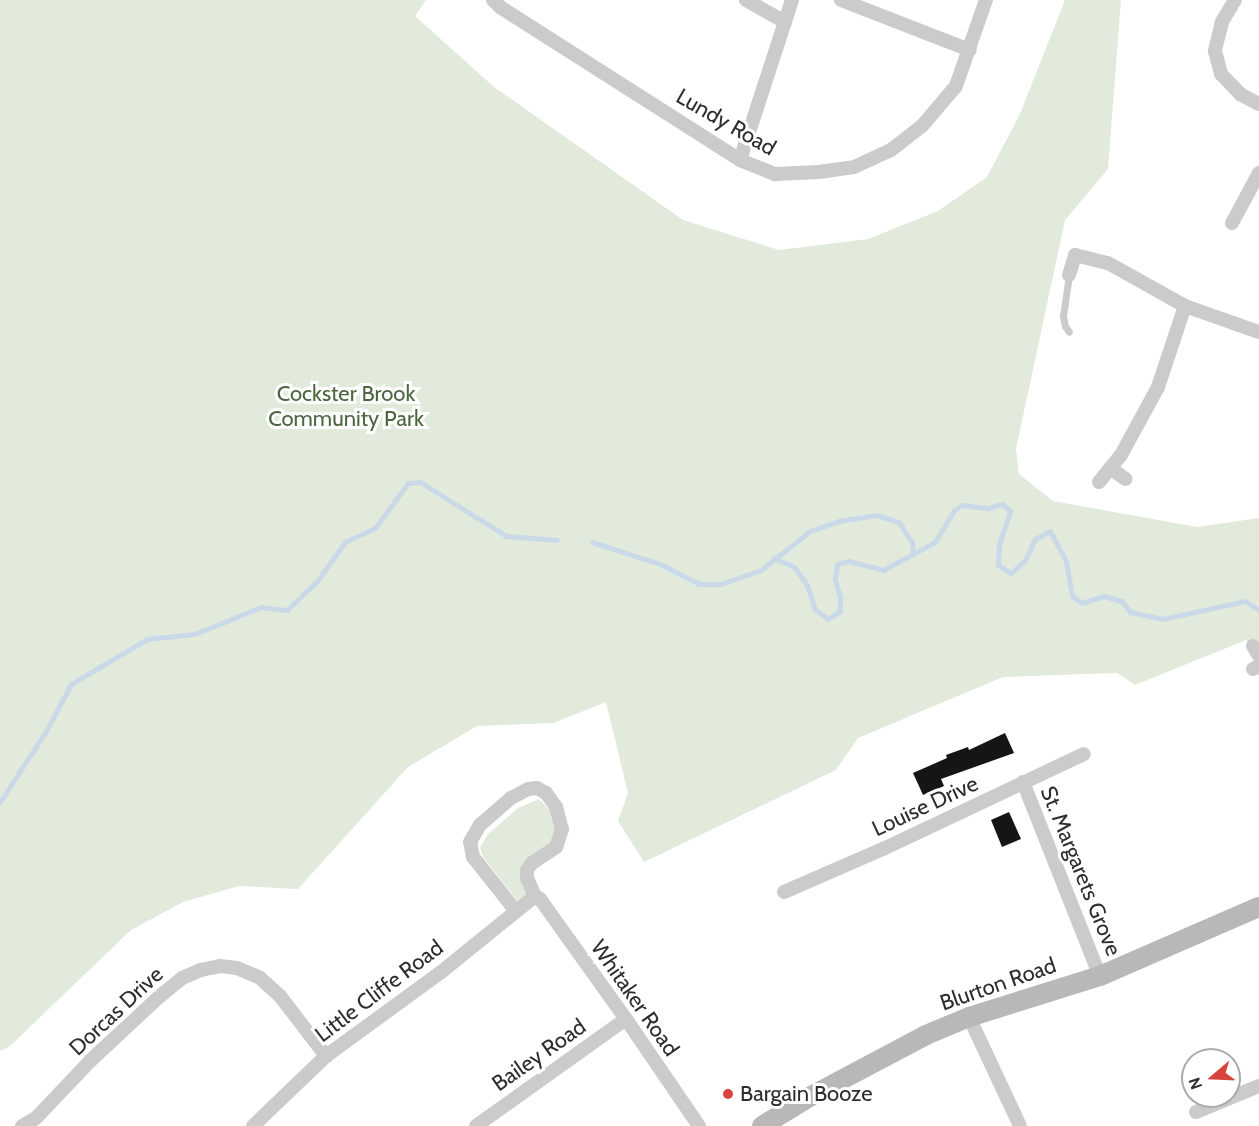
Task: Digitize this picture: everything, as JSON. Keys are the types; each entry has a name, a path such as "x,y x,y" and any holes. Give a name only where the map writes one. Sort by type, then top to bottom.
{"street":[{"name":"Lundy Road","path":"493,0 500,8 740,160 775,174 819,172 854,167 891,150 922,126 956,86 986,0"},
{"path":"746,0 785,22"},
{"path":"740,160 792,0"},
{"path":"841,0 969,51"},
{"path":"1235,0 1222,22 1215,51 1221,74 1240,94 1259,104"},
{"path":"1232,223 1259,173"},
{"path":"1069,275 1075,255 1108,263 1185,306 1259,332"},
{"path":"1099,482 1124,449 1158,387 1185,306"},
{"path":"1110,468 1126,479"},
{"name":"Louise Drive","path":"784,892 873,854 1084,754"},
{"name":"St. Margarets Grove","path":"1023,782 1100,976"},
{"path":"515,910 473,857 470,842 480,825 511,798 528,789 537,788 546,793 556,807 562,829 556,847 532,863 527,870 527,878 535,896"},
{"name":"Little Cliffe Road","path":"253,1126 326,1056 440,973 535,896"},
{"name":"Whitaker Road","path":"535,896 540,899 626,1019 699,1126"},
{"name":"Blurton Road","path":"762,1126 926,1035 969,1017 1100,976 1259,907"},
{"name":"Dorcas Drive","path":"22,1126 36,1118 90,1061 160,996 182,978 201,970 220,966 237,968 260,978 280,996 326,1056"},
{"path":"969,1017 1020,1126"},
{"name":"Bailey Road","path":"476,1126 626,1019"},
{"path":"1196,1112 1259,1086"}],"lane":[{"path":"1069,275 1063,316 1069,332"}],"green space":[{"name":"Cockster Brook Community Park","path":"0,0 426,0 415,16 494,87 683,220 779,250 868,239 938,211 987,177 1020,114 1065,0 1121,0 1108,169 1065,220 1016,449 1019,474 1053,501 1197,527 1259,518 1259,666 1246,640 1135,685 1117,673 1003,677 858,738 836,770 644,862 618,821 628,793 606,702 553,723 477,726 408,767 298,889 239,886 183,902 131,930 10,1046 0,1051"},
{"path":"539,799 553,814 557,840 530,862 529,893 519,903 483,857 480,847 488,834 518,808"}],"building":[{"path":"1005,733 1014,753 941,779 944,786 923,795 913,773 947,758 946,755 968,747 969,750"},
{"path":"1009,812 1021,839 1002,847 991,820"}],"waterway":[{"path":"0,802 46,731 71,684 147,639 195,634 261,607 287,610 317,581 345,542 375,528 408,483 420,482 506,536 557,540"},
{"path":"774,558 794,567 807,585 815,609 828,619 840,611 840,597 835,579 837,564 848,561 883,570 935,542 954,510 962,505 988,508 1002,504 1010,511 999,545 998,565 1011,573 1025,560 1035,539 1050,531 1066,561 1072,596 1082,603 1104,596 1122,601 1130,612 1162,619 1245,601 1259,610"},
{"path":"592,542 660,564 699,584 721,584 761,570 810,531 839,521 877,515 899,522 912,543 913,554"}],"place":[{"name":"Bargain Booze","path":"728,1094"}]}
